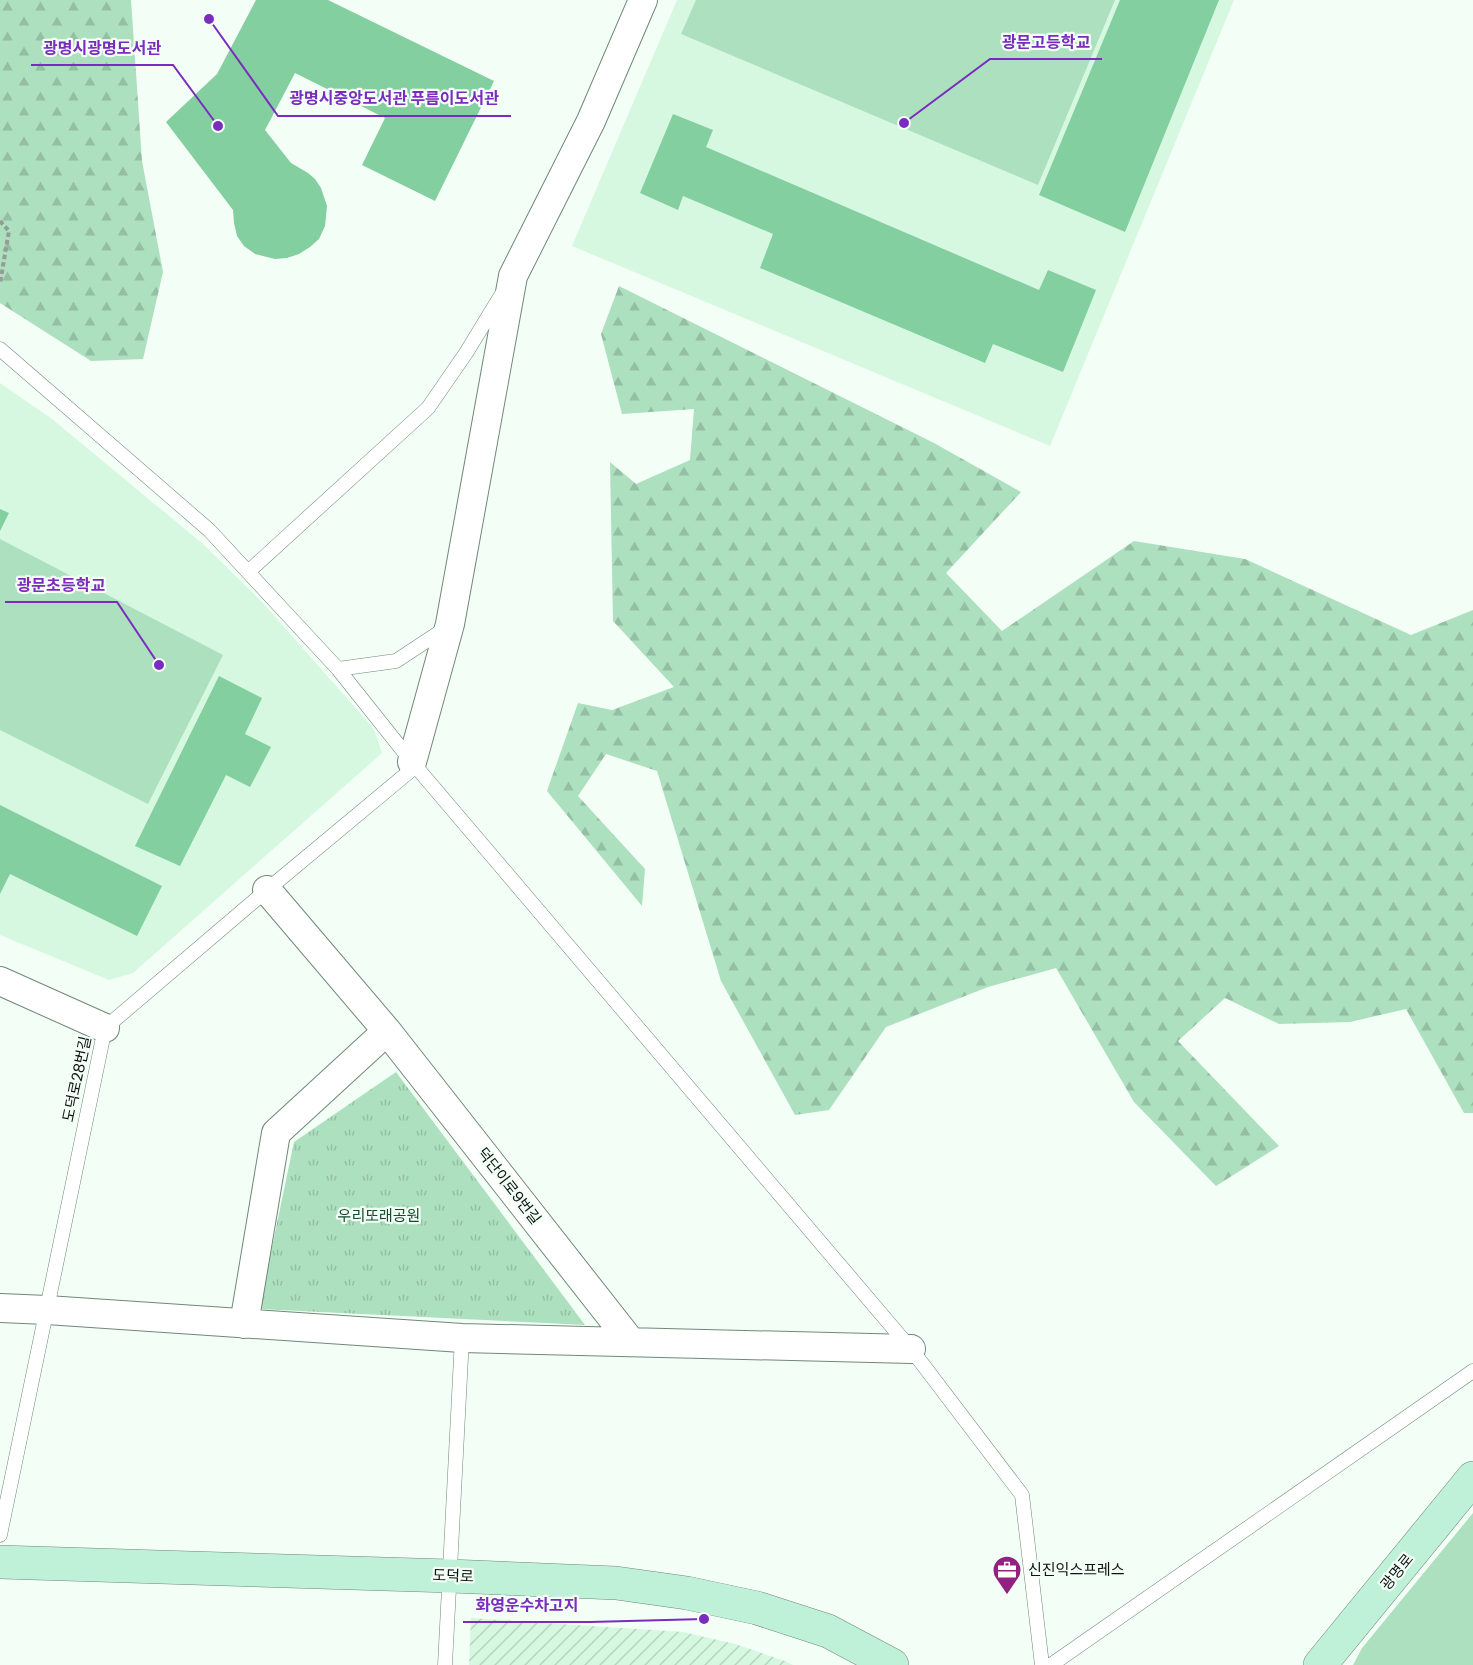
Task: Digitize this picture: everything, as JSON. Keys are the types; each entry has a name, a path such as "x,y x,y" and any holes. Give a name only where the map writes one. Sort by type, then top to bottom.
{"street":[{"path":"414,764 450,624 513,276 591,121 643,0"},
{"name":"덕단이로9번길","path":"267,890 387,1030 632,1342"},
{"path":"0,981 105,1028"},
{"path":"244,1324 276,1133 387,1030"},
{"path":"0,1308 462,1338 911,1349"},
{"name":"광명로","path":"1331,1657 1473,1478"},
{"name":"도덕로","path":"0,1562 616,1583 687,1593 757,1608 828,1631 892,1665"}],"lane":[{"path":"248,572 428,408 466,353 513,276"},
{"path":"0,349 209,530 338,669 414,764 911,1349 1022,1495 1042,1665"},
{"path":"338,669 396,661 450,624"},
{"name":"도덕로28번길","path":"0,1535 105,1028 414,764"},
{"path":"445,1665 462,1338"},
{"path":"1051,1665 1473,1371"}],"path":[{"path":"0,220 9,231 0,283"}],"shaded area":[{"path":"677,0 1234,0 1050,446 572,246"},
{"path":"0,383 52,419 203,544 262,602 374,729 382,753 133,973 109,980 0,935"},
{"path":"471,1618 683,1632 735,1644 793,1665 469,1665"}],"green space":[{"path":"0,0 131,0 142,161 163,272 143,359 91,361 0,303"},
{"path":"696,0 1115,0 1038,185 681,34"},
{"path":"619,286 934,443 1021,492 946,573 1002,631 1134,541 1245,559 1411,635 1473,610 1473,1113 1464,1113 1406,1009 1350,1022 1279,1024 1225,998 1178,1041 1279,1146 1216,1186 1134,1102 1056,968 988,987 886,1027 829,1110 795,1115 721,981 657,771 606,754 578,796 645,869 642,906 547,791 578,703 612,710 674,687 613,621 610,462 636,484 690,460 694,409 622,414 601,334"},
{"path":"0,539 223,655 148,804 0,730"},
{"name":"우리또래공원","path":"396,1072 585,1325 259,1309 294,1142"},
{"path":"1473,1513 1473,1665 1353,1665 1362,1648"}],"building":[{"path":"256,0 328,0 494,81 435,201 362,165 385,118 295,73 265,130 291,163 308,173 321,188 327,206 325,226 319,239 310,247 287,258 275,259 255,254 244,246 237,236 233,210 166,122 217,74"},
{"path":"1120,0 1219,0 1125,232 1039,195"},
{"path":"673,114 713,130 706,147 1039,290 1048,270 1096,290 1063,372 993,344 985,363 760,268 773,234 683,196 678,210 640,193"},
{"path":"0,509 9,513 0,531"},
{"path":"219,676 262,698 245,734 271,747 250,787 226,775 180,866 135,846"},
{"path":"0,805 162,886 137,936 10,874 0,894"}],"place":[{"name":"광명시중앙도서관 푸름이도서관","path":"209,19"},
{"name":"광문고등학교","path":"904,123"},
{"name":"광명시광명도서관","path":"218,126"},
{"name":"광문초등학교","path":"159,665"},
{"name":"신진익스프레스","path":"1007,1596"},
{"name":"화영운수차고지","path":"704,1619"}]}
